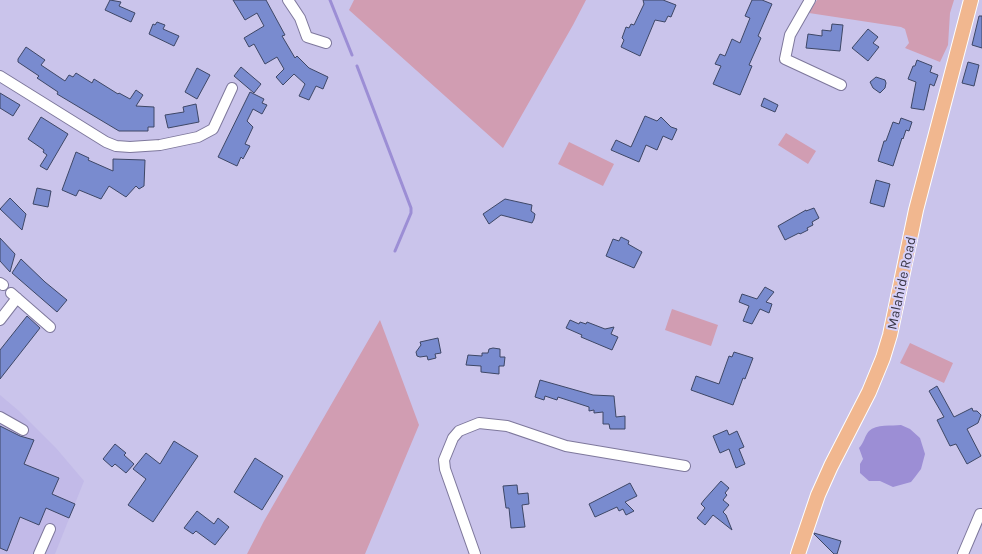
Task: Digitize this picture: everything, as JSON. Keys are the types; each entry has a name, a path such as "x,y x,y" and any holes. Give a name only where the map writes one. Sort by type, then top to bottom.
{"main road":[{"name":"Malahide Road","path":"798,554 818,495 869,392 883,358 890,335 916,210 971,0"}],"street":[{"path":"288,0 300,18 307,36 326,43"},
{"path":"810,0 790,35 785,59 841,85"},
{"path":"0,76 106,142 116,146 160,145 198,137 213,129 232,88"},
{"path":"0,320 14,296 50,327"},
{"path":"0,418 23,430"},
{"path":"475,554 445,469 444,460 453,438 459,431 479,423 507,426 566,446 685,466"},
{"path":"963,554 981,514"},
{"path":"39,554 50,529"}],"shaded area":[{"path":"354,0 586,0 503,148 349,10"},
{"path":"817,0 954,0 950,13 948,45 940,62 905,48 909,43 905,29 901,27 809,13"},
{"path":"786,133 816,151 808,164 778,145"},
{"path":"569,142 614,164 603,186 558,164"},
{"path":"672,309 718,325 711,346 665,330"},
{"path":"380,320 419,425 365,554 247,554 264,521"},
{"path":"910,343 953,363 944,383 900,363"},
{"path":"0,395 56,448 84,481 55,554 0,554"},
{"path":"901,425 910,429 920,438 925,454 921,469 911,482 893,487 880,481 869,481 860,473 860,464 863,459 859,448 866,435 876,427"}],"building":[{"path":"110,0 121,2 119,6 135,13 131,22 105,10"},
{"path":"233,0 266,0 285,35 282,36 295,58 297,56 309,68 328,77 323,89 316,86 309,100 299,96 305,84 294,74 283,85 276,77 284,69 277,57 265,64 254,44 249,47 244,38 264,26 257,13 245,20"},
{"path":"643,0 663,0 676,5 671,17 668,16 665,22 655,20 640,56 621,47 626,27 629,28 631,24 634,25 644,4"},
{"path":"752,0 762,0 772,4 758,36 761,38 749,65 752,66 740,95 713,84 721,66 715,64 720,54 725,56 732,39 740,43 750,18 745,16"},
{"path":"979,16 982,16 982,48 972,45"},
{"path":"157,22 165,25 163,29 179,36 174,46 149,34 153,24 155,25"},
{"path":"832,24 843,25 840,51 806,48 808,34 822,36 822,30 831,31"},
{"path":"868,29 878,37 873,43 879,47 868,61 852,48"},
{"path":"26,47 45,60 41,65 65,81 69,75 73,77 76,73 92,83 94,79 130,99 136,90 143,95 136,106 154,107 154,127 148,127 148,131 119,131 57,94 58,92 37,78 39,76 18,62"},
{"path":"917,60 932,66 930,72 938,75 934,86 930,84 924,110 911,108 916,82 908,79"},
{"path":"968,62 979,65 974,86 962,83"},
{"path":"241,67 261,84 254,93 234,76"},
{"path":"197,68 210,75 197,99 185,92"},
{"path":"876,77 885,80 886,83 885,88 880,93 873,88 870,82"},
{"path":"250,92 264,99 262,103 267,105 262,114 253,109 247,121 253,127 245,144 250,146 243,159 241,157 237,166 218,157"},
{"path":"0,93 20,105 13,116 0,108"},
{"path":"764,98 778,105 775,112 761,106"},
{"path":"196,104 199,122 168,128 165,115 184,112 183,107"},
{"path":"645,116 657,121 661,117 671,127 677,129 672,140 663,136 657,150 646,145 639,162 611,150 616,140 631,147"},
{"path":"41,117 68,134 47,170 40,166 47,155 43,152 44,150 28,139"},
{"path":"901,118 912,122 909,131 906,130 902,138 893,166 878,161 884,141 886,141 893,122 899,124"},
{"path":"76,152 89,158 88,160 113,171 113,159 145,160 144,186 139,189 136,186 126,197 109,186 101,199 79,190 76,196 62,190"},
{"path":"876,180 890,184 884,207 870,203"},
{"path":"37,188 51,191 48,207 33,204"},
{"path":"10,198 26,214 22,230 0,209"},
{"path":"505,199 532,205 531,211 535,214 532,223 501,215 489,224 483,214"},
{"path":"814,208 819,218 812,222 813,225 807,228 808,230 785,240 778,226 806,210"},
{"path":"621,237 629,241 628,244 642,252 634,268 606,256 613,239 619,241"},
{"path":"0,238 15,254 10,272 0,261"},
{"path":"21,259 67,300 57,312 12,273"},
{"path":"765,287 774,292 766,302 772,304 769,313 760,309 752,324 743,321 749,306 739,302 742,294 757,299"},
{"path":"27,316 40,328 0,379 0,350"},
{"path":"570,320 579,324 580,322 586,324 587,322 605,329 614,327 611,334 618,337 612,350 581,337 582,335 566,328"},
{"path":"438,338 441,353 435,354 436,358 428,360 427,356 417,356 416,352 421,345 420,342"},
{"path":"489,349 500,349 500,357 505,357 504,366 499,366 499,374 481,372 481,366 466,365 468,355 482,356 482,353 488,353"},
{"path":"734,352 753,358 733,405 691,390 696,376 719,384 729,356 732,357"},
{"path":"540,380 593,395 614,396 616,417 625,416 625,429 610,429 609,424 603,424 603,412 594,413 594,410 589,411 589,407 558,397 557,400 545,396 544,400 535,397"},
{"path":"937,386 954,417 972,408 973,411 977,411 981,415 978,423 967,429 981,456 967,464 956,444 950,446 937,420 944,417 929,391"},
{"path":"0,426 20,436 34,440 24,464 59,478 52,494 75,504 69,518 46,508 39,525 20,517 7,551 0,548"},
{"path":"727,430 729,435 737,431 744,447 739,449 745,464 736,468 729,449 720,453 713,436"},
{"path":"174,441 198,456 153,522 128,505 146,479 133,469 146,453 160,464"},
{"path":"115,444 126,453 124,455 134,464 126,473 115,464 112,467 103,459"},
{"path":"255,458 283,476 262,510 234,492"},
{"path":"721,481 729,488 723,500 729,505 723,512 732,530 713,515 705,525 697,518 705,508 701,504"},
{"path":"630,483 637,496 625,502 634,511 626,515 623,509 619,511 617,507 595,517 589,504"},
{"path":"517,485 518,494 528,493 529,504 522,505 525,527 511,528 509,508 506,508 503,486"},
{"path":"197,511 214,524 218,518 229,527 215,545 196,531 193,534 184,528"},
{"path":"814,533 841,541 837,554 834,554"}],"waterway":[{"path":"330,0 352,55"},
{"path":"357,66 411,208 411,213 395,251"}]}
